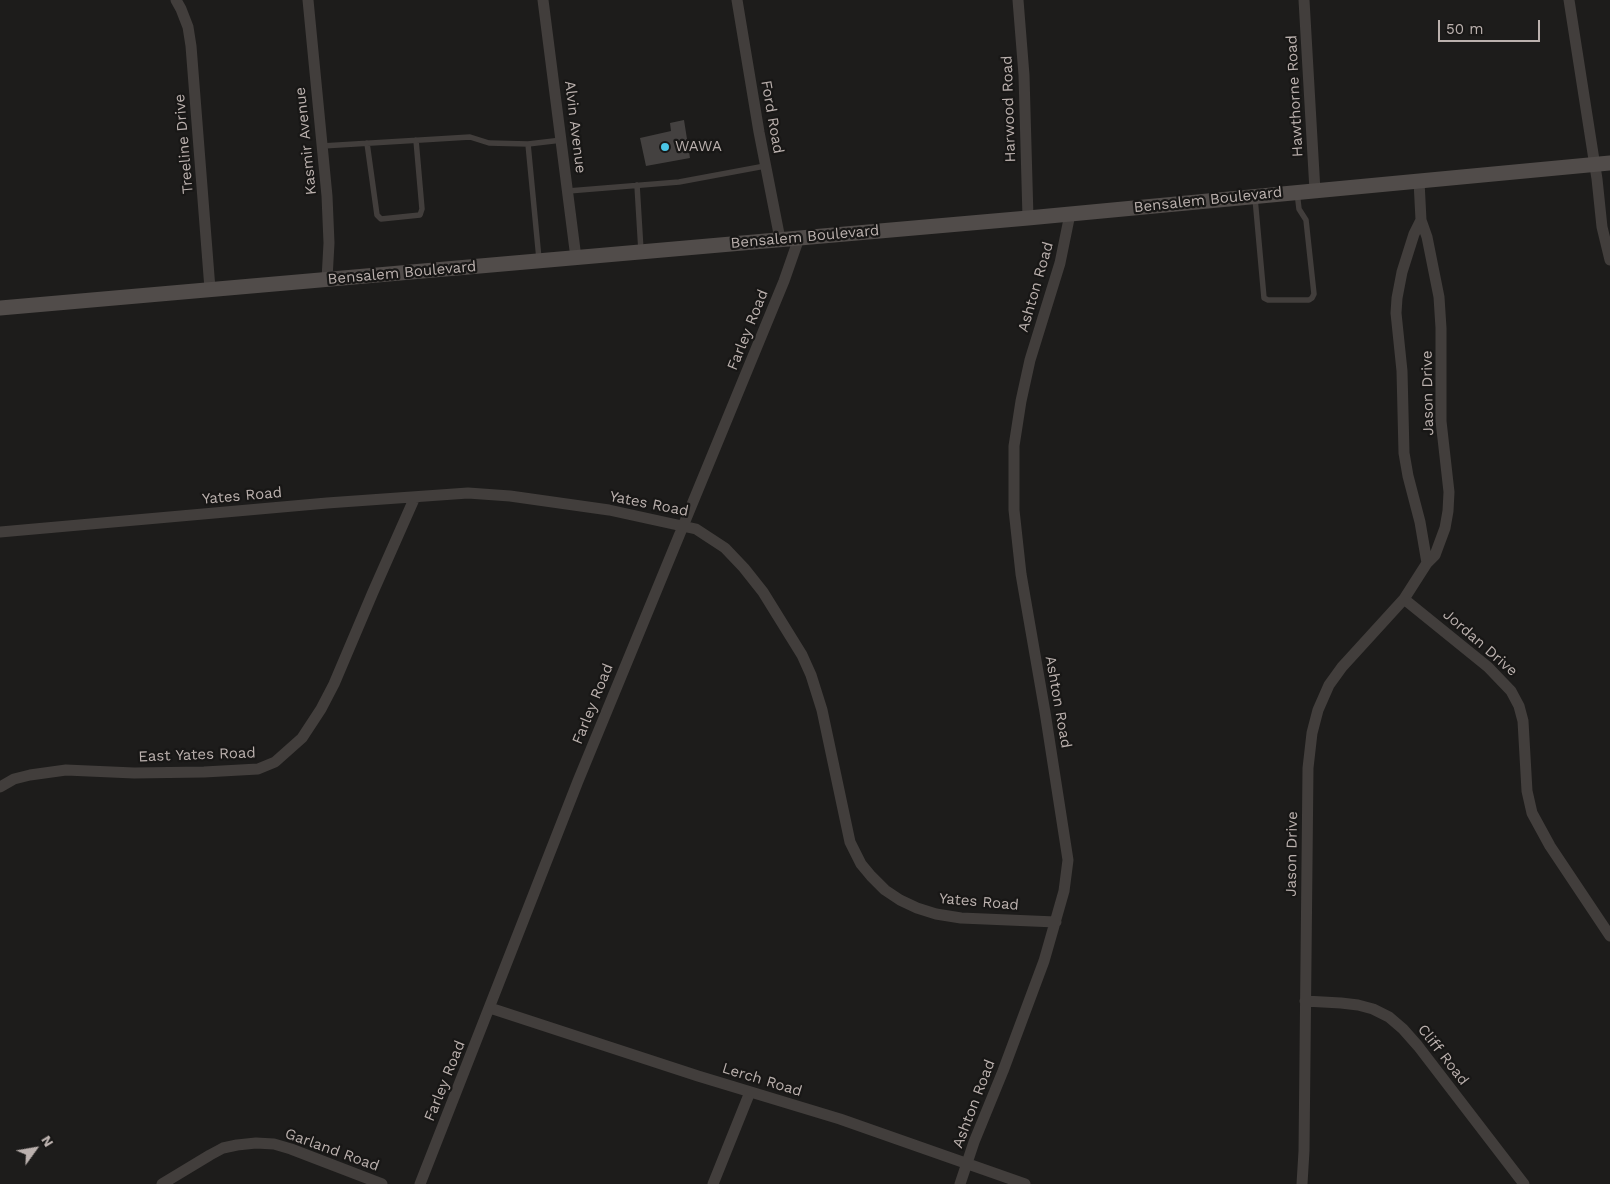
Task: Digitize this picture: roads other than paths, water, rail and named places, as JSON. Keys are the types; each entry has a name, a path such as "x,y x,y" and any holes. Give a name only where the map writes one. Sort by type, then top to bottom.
{"main road":[{"name":"Bensalem Boulevard","path":"0,308 1028,218 1610,163"}],"street":[{"name":"Treeline Drive","path":"176,0 188,27 191,46 210,289"},
{"name":"Kasmir Avenue","path":"308,0 330,243 327,279"},
{"name":"Alvin Avenue","path":"543,0 576,258"},
{"name":"Ford Road","path":"737,0 765,166 780,239"},
{"name":"Harwood Road","path":"1018,0 1024,75 1028,218"},
{"name":"Hawthorne Road","path":"1304,0 1315,190"},
{"path":"1569,0 1602,226 1610,260"},
{"name":"Jason Drive","path":"1302,1184 1304,1151 1308,768 1312,733 1318,710 1330,685 1342,667 1404,599 1427,562 1435,555 1448,511 1449,492 1441,421 1440,297 1427,237 1421,220 1419,181"},
{"name":"Ashton Road","path":"960,1184 974,1142 1044,961 1064,891 1068,860 1047,722 1021,574 1014,510 1014,446 1030,360 1060,263 1070,214"},
{"name":"Jason Drive","path":"1421,220 1414,234 1402,272 1396,313 1402,371 1404,453 1427,562"},
{"name":"Farley Road","path":"420,1184 578,781 784,282 799,238"},
{"name":"Yates Road","path":"0,532 468,493 510,496 610,510 696,529 725,548 744,568 763,592 802,655 811,675 822,710 850,842 861,864 871,876 885,890 900,900 936,914 961,918 1056,922"},
{"name":"East Yates Road","path":"0,787 14,779 66,770 134,773 204,772 258,768 275,762 302,738 321,709 334,684 415,497"},
{"name":"Jordan Drive","path":"1404,599 1488,667 1511,691 1519,706 1523,721 1527,792 1532,813 1550,846 1610,936"},
{"name":"Cliff Road","path":"1305,1001 1358,1005 1373,1009 1389,1017 1418,1046 1524,1184"},
{"name":"Lerch Road","path":"490,1008 840,1119 1025,1184"},
{"path":"713,1184 750,1092"},
{"name":"Garland Road","path":"162,1184 223,1148 256,1143 274,1144 291,1149 382,1184"}],"lane":[{"path":"322,146 470,137 489,143 528,144 562,140"},
{"path":"367,143 377,215 381,219 420,215 422,209 416,140"},
{"path":"528,144 540,261"},
{"path":"568,191 679,182 765,166"},
{"path":"637,185 641,252"},
{"path":"1255,196 1264,298 1268,300 1309,300 1314,294 1306,220 1299,209 1297,192"}],"place":[{"name":"WAWA","path":"665,147"}]}
